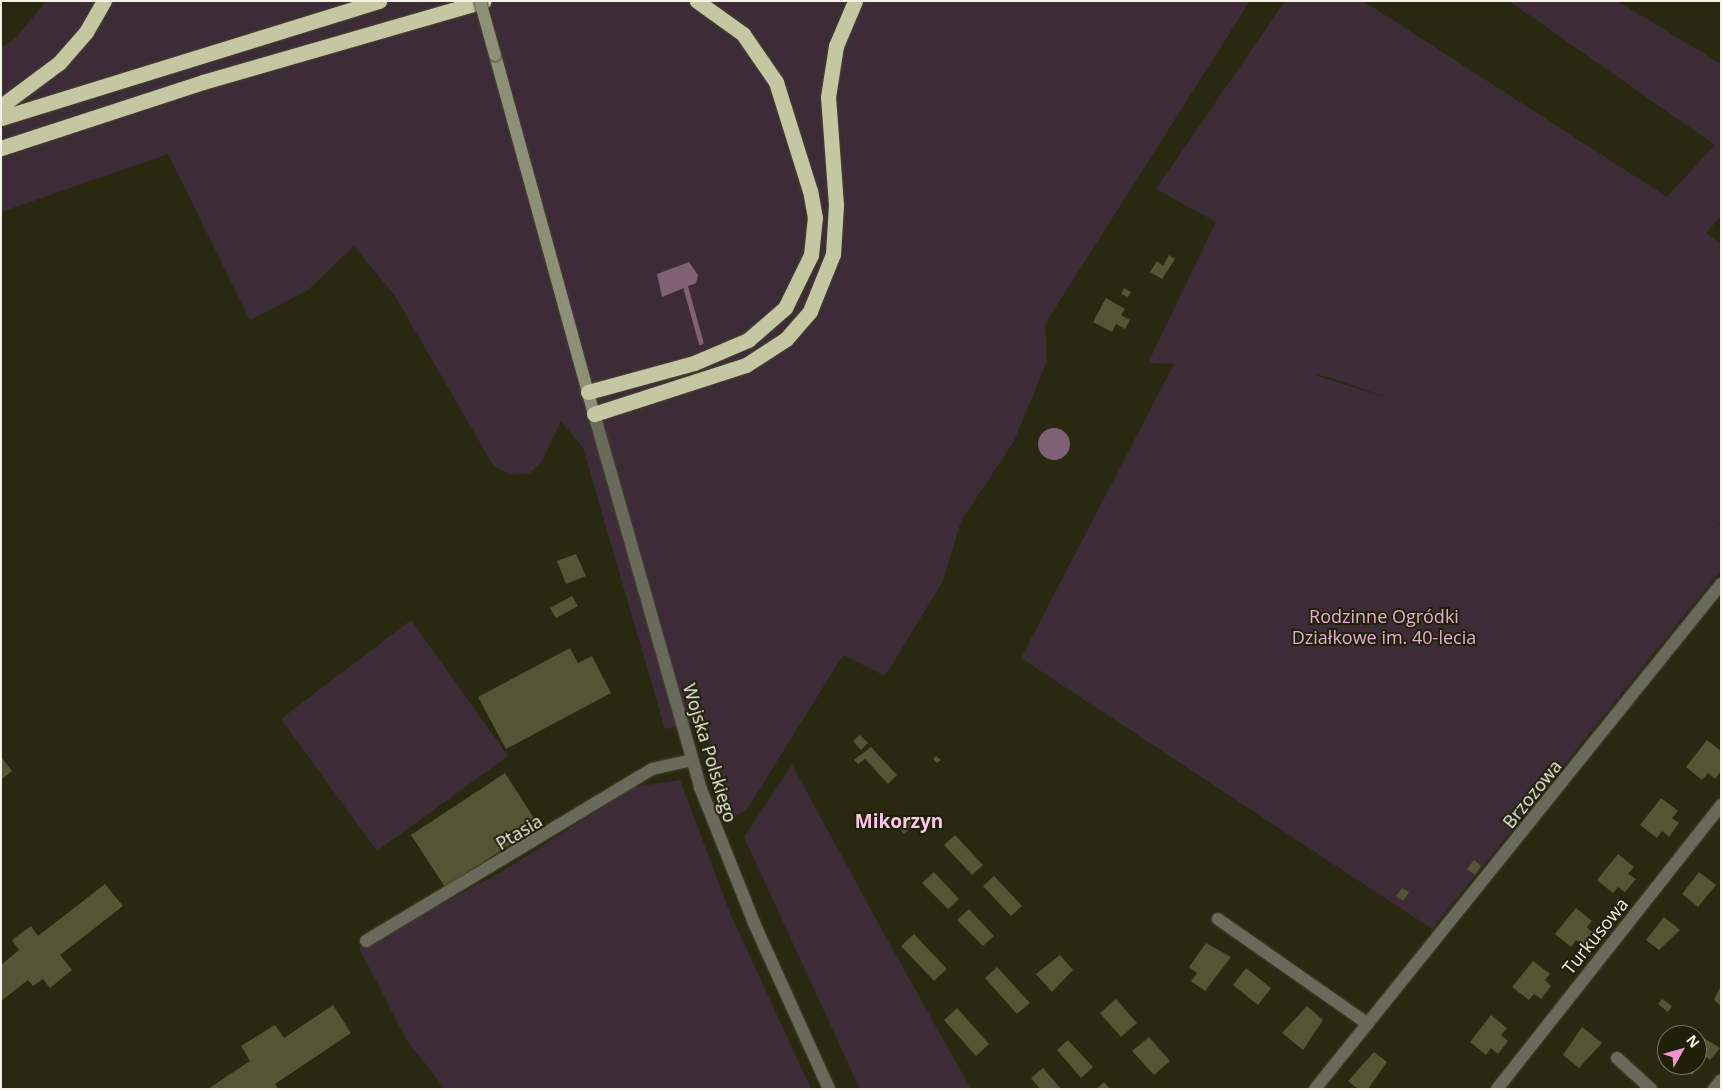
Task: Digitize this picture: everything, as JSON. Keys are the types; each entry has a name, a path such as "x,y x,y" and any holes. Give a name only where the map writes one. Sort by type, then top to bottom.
{"highway":[{"path":"1,106 59,63 86,32 104,1"},
{"path":"1,118 379,1"},
{"path":"1,148 203,82 482,1"},
{"path":"588,392 685,366 741,344 785,308 808,266 814,236 813,205 782,94 762,56 743,34 697,1"},
{"path":"594,414 746,365 786,339 810,311 828,276 836,235 828,109 831,68 855,1"}],"main road":[{"path":"482,1 495,55 594,414"}],"street":[{"name":"Wojska Polskiego","path":"594,414 692,760 754,923 829,1089"},
{"name":"Brzozowa","path":"1316,1089 1721,584"},
{"name":"Ptasia","path":"366,941 652,769 692,760"},
{"name":"Turkusowa","path":"1497,1089 1721,805"},
{"path":"1218,919 1368,1024"},
{"path":"1618,1058 1651,1089"},
{"path":"1714,1089 1721,1080"}],"green space":[{"path":"46,1 1250,1 1045,324 1047,361 1014,441 961,521 943,581 885,676 843,655 746,811 731,817 702,721 665,729 583,448 561,421 542,461 530,473 511,475 493,465 395,296 354,246 308,290 250,320 168,154 1,212 1,48 17,37"},
{"name":"Rodzinne Ogródki Działkowe im. 40-lecia","path":"1285,1 1363,1 1667,197 1715,145 1509,1 1617,1 1721,64 1721,216 1706,233 1721,244 1721,525 1710,519 1721,526 1721,570 1432,929 1021,658 1174,364 1148,363 1216,222 1156,189","holes":["1317,375 1325,376 1395,400"]},
{"path":"411,620 508,756 377,851 281,719"},
{"path":"792,765 971,1089 860,1089 744,837"},
{"path":"680,780 730,913 811,1089 445,1089 406,1039 359,948 503,871 634,787"}],"shaded area":[{"path":"689,262 698,275 696,283 662,297 657,274"},
{"path":"1054,428 1065,433 1070,444 1065,455 1054,460 1043,455 1038,444 1043,433"}],"building":[{"path":"1169,255 1175,259 1162,279 1150,272 1157,261 1163,266"},
{"path":"1124,288 1131,292 1128,297 1121,294"},
{"path":"1106,298 1125,309 1121,315 1130,320 1125,329 1116,324 1112,332 1093,322"},
{"path":"576,554 586,576 566,584 557,561"},
{"path":"572,596 578,606 556,618 550,608"},
{"path":"570,648 578,663 592,656 611,693 506,749 478,697"},
{"path":"860,735 868,743 861,750 853,741"},
{"path":"1707,740 1721,751 1721,771 1715,779 1708,773 1702,780 1686,767"},
{"path":"871,747 897,775 888,784 865,759 858,764 854,760"},
{"path":"936,756 941,760 937,763 933,759"},
{"path":"1,757 12,771 1,780"},
{"path":"505,773 539,826 445,887 411,835"},
{"path":"1661,798 1678,811 1672,818 1679,823 1669,837 1662,831 1657,838 1640,825"},
{"path":"908,818 914,825 904,834 898,827"},
{"path":"955,835 983,865 972,875 944,845"},
{"path":"1618,854 1634,867 1628,874 1636,879 1625,892 1618,887 1613,893 1597,880"},
{"path":"1474,860 1481,866 1475,875 1467,869"},
{"path":"934,872 959,899 948,909 922,883"},
{"path":"1699,872 1716,885 1698,907 1682,894"},
{"path":"994,876 1022,906 1011,916 983,886"},
{"path":"105,884 123,906 60,955 72,970 50,988 43,979 33,986 28,980 1,1001 1,965 19,950 12,940 31,926 38,936"},
{"path":"1402,888 1409,892 1403,901 1396,896"},
{"path":"1576,908 1592,921 1587,927 1593,933 1583,946 1576,940 1571,947 1555,934"},
{"path":"969,909 994,936 983,946 957,920"},
{"path":"1664,917 1680,930 1659,950 1646,940"},
{"path":"914,934 947,969 934,981 901,946"},
{"path":"1206,943 1231,957 1205,991 1191,981 1197,973 1189,967"},
{"path":"1060,955 1073,970 1052,992 1036,974"},
{"path":"1533,961 1550,974 1545,980 1551,986 1541,999 1534,994 1529,1000 1512,987"},
{"path":"997,967 1030,1003 1017,1014 985,978"},
{"path":"1246,968 1271,988 1258,1005 1233,985"},
{"path":"1721,985 1721,1006 1714,1000"},
{"path":"1116,999 1137,1023 1121,1037 1100,1013"},
{"path":"1662,999 1672,1006 1668,1012 1658,1004"},
{"path":"333,1005 351,1033 275,1084 278,1089 208,1089 250,1061 241,1046 275,1025 284,1038"},
{"path":"1307,1006 1323,1020 1303,1050 1282,1033"},
{"path":"957,1008 989,1044 976,1056 944,1020"},
{"path":"1491,1015 1507,1028 1501,1035 1508,1041 1498,1054 1491,1048 1486,1055 1470,1042"},
{"path":"1582,1027 1602,1043 1579,1068 1563,1055"},
{"path":"1149,1037 1170,1061 1154,1075 1132,1051"},
{"path":"1068,1040 1093,1067 1081,1078 1057,1050"},
{"path":"1707,1040 1720,1048 1710,1060 1707,1058"},
{"path":"1374,1052 1387,1062 1368,1089 1358,1089 1348,1081"},
{"path":"1043,1068 1061,1089 1040,1089 1031,1078"},
{"path":"1104,1082 1110,1089 1096,1089"}],"waterway":[{"path":"686,288 701,342"}],"district":[{"name":"Mikorzyn","path":"899,822"}]}
